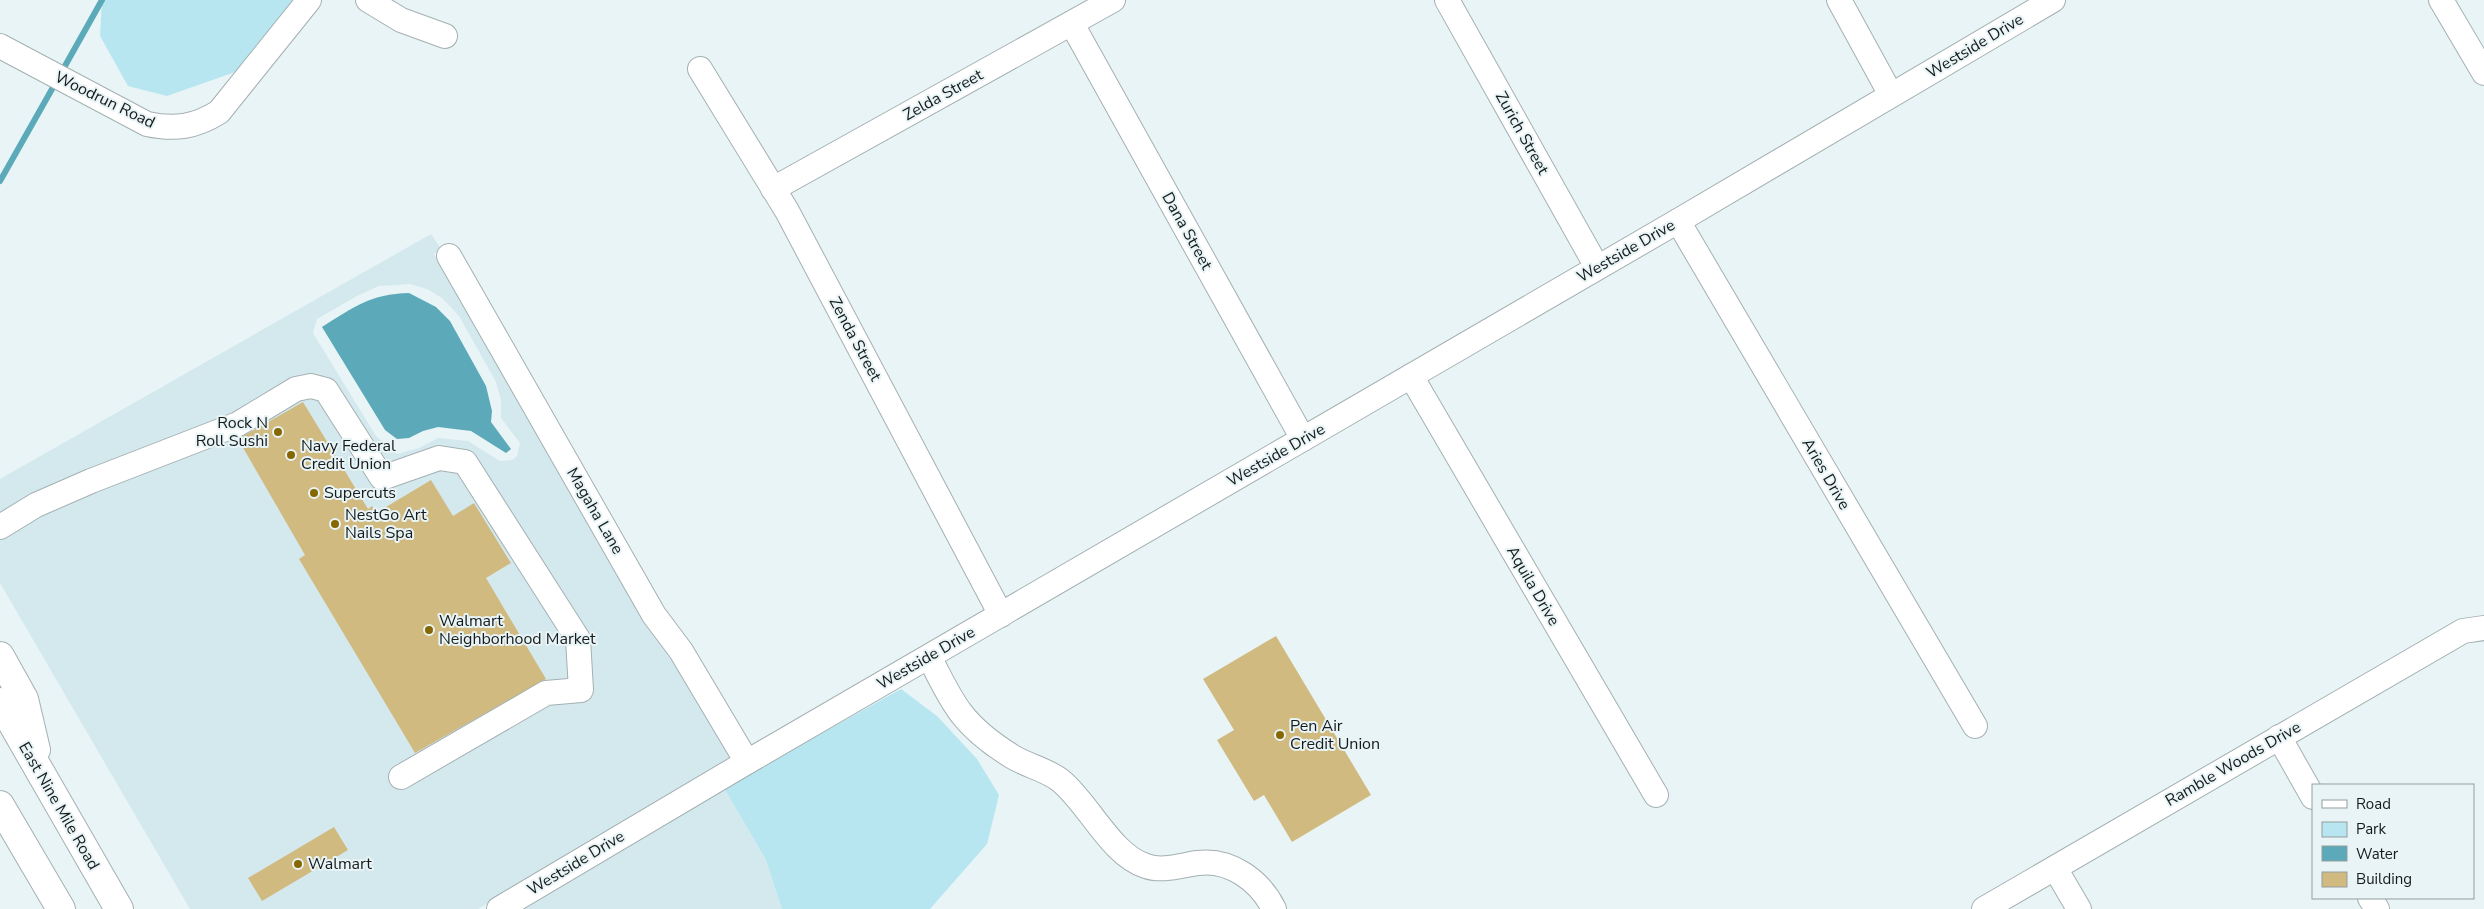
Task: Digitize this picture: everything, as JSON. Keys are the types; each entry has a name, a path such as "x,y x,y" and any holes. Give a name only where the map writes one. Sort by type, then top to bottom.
{"main road":[{"path":"0,656 24,699 41,776"},
{"name":"East Nine Mile Road","path":"0,702 119,909"},
{"path":"0,734 103,909"},
{"path":"0,805 61,909"}],"street":[{"name":"Woodrun Road","path":"0,46 147,124 166,128 185,127 203,122 219,112 309,0"},
{"path":"368,0 401,20 445,36"},
{"name":"Zelda Street","path":"773,189 1113,0"},
{"name":"Zurich Street","path":"1448,0 1597,267"},
{"path":"1839,0 1891,95"},
{"name":"Westside Drive","path":"499,909 747,762 1678,221 2053,0"},
{"path":"2441,0 2484,73"},
{"name":"Dana Street","path":"1072,24 1303,439"},
{"name":"Zenda Street","path":"700,69 787,211 1001,615"},
{"name":"Aries Drive","path":"1678,221 1975,726"},
{"name":"Magaha Lane","path":"449,256 654,615 681,651 747,762"},
{"name":"Aquila Drive","path":"1411,376 1656,794"},
{"path":"0,527 36,505 91,481 238,424 296,389 311,386 326,390 382,478 439,458 465,462 578,639 581,690 546,693 401,777"},
{"name":"Ramble Woods Drive","path":"1984,909 2463,631 2484,628"},
{"path":"929,657 961,713 984,735 1014,757 1060,780 1093,816 1122,852 1146,867 1174,868 1212,862 1240,870 1267,896 1274,909"},
{"path":"2279,737 2312,795"},
{"path":"2055,868 2078,909"}],"shaded area":[{"path":"431,234 441,249 434,254 644,621 671,658 731,759 478,909 190,909 0,583 0,540 41,515 312,392 301,374 234,414 0,515 0,479","holes":["410,284 427,289 442,298 459,316 496,382 501,400 501,418 520,443 517,456 512,460 500,461 468,441 438,438 419,448 397,454 376,436 313,333 317,319 357,296 379,286"]},
{"path":"724,788 766,860 782,909 520,909"}],"green space":[{"path":"102,0 296,0 238,71 167,96 128,86 100,36"},
{"path":"901,689 937,716 977,759 999,795 987,844 930,909 782,909 766,860 724,788"}],"water":[{"path":"409,293 436,307 450,321 486,386 492,411 491,422 511,449 506,453 471,431 438,427 423,431 409,438 397,439 385,430 322,327 353,308 373,299"}],"building":[{"name":"Walmart Neighborhood Market","path":"303,402 368,509 372,506 376,513 431,480 453,516 474,503 511,563 486,578 546,679 415,753 299,559 305,555 238,439"},
{"name":"Pen Air Credit Union","path":"1276,636 1371,795 1292,842 1264,795 1254,801 1217,740 1234,730 1203,679"},
{"name":"Walmart","path":"334,827 348,850 262,901 248,878"}],"waterway":[{"path":"61,73 102,0"},
{"path":"0,181 56,82"}],"place":[{"name":"Rock N Roll Sushi","path":"278,432"},
{"name":"Navy Federal Credit Union","path":"291,455"},
{"name":"Supercuts","path":"314,493"},
{"name":"NestGo Art Nails Spa","path":"335,524"},
{"name":"Walmart Neighborhood Market","path":"429,630"},
{"name":"Pen Air Credit Union","path":"1280,735"},
{"name":"Walmart","path":"298,864"}]}
